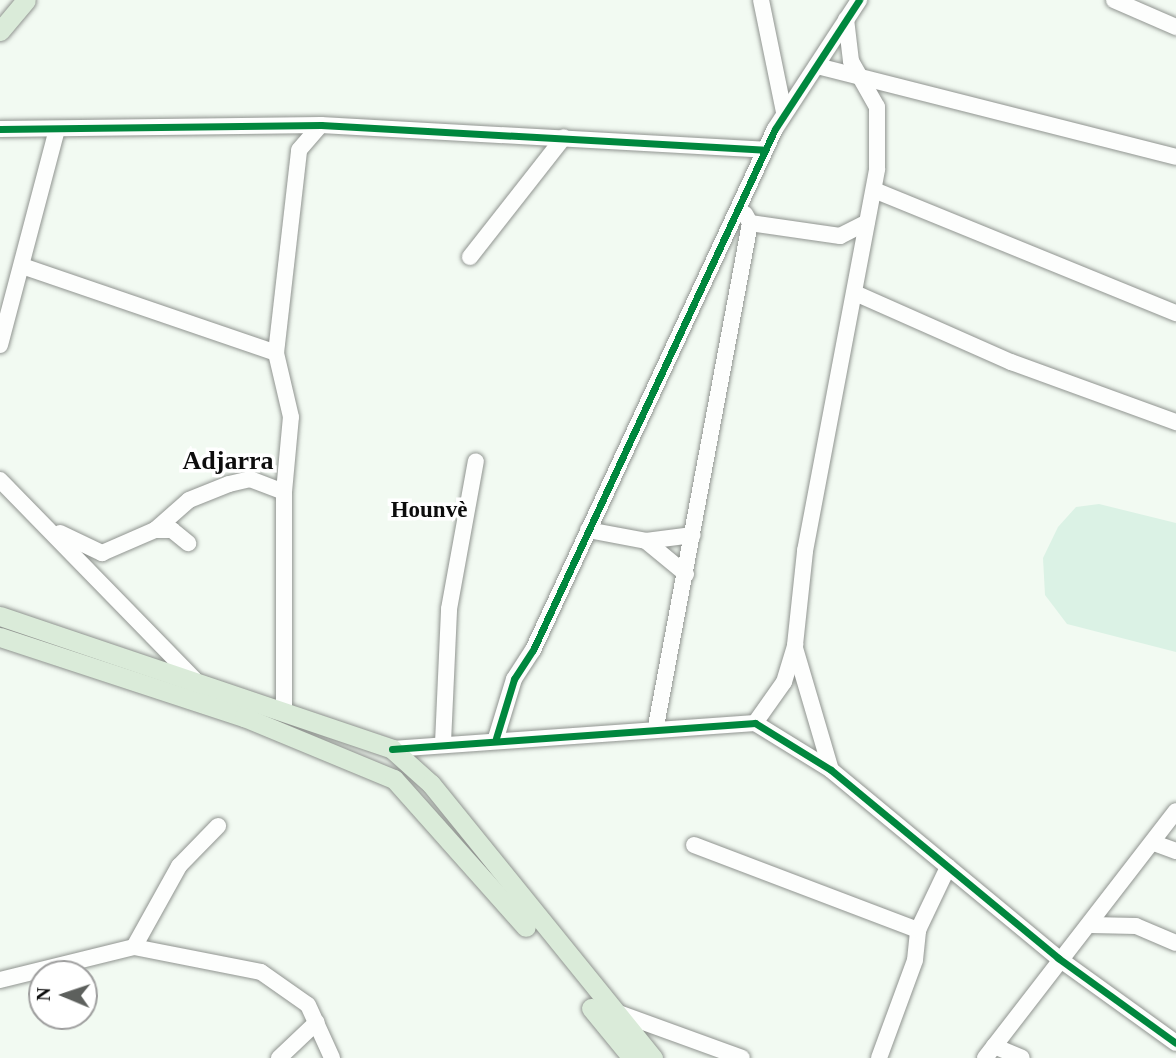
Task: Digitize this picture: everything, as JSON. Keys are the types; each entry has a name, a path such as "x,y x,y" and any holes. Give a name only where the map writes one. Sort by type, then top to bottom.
{"main road":[{"path":"0,31 26,0"},
{"path":"0,617 194,679 392,749 469,830 610,1010 653,1058"},
{"path":"0,637 244,717 394,779 466,854 632,1058"}],"street":[{"path":"761,0 784,112"},
{"path":"755,723 784,682 795,645 805,551 874,190 877,107 858,76 846,19 850,0"},
{"path":"496,738 514,679 588,530 765,150 784,112 859,0"},
{"path":"1114,0 1176,27"},
{"path":"817,66 858,76 914,96 1176,157"},
{"path":"877,107 914,96"},
{"path":"0,129 321,124 765,150"},
{"path":"284,712 284,492 291,417 276,354 299,150 321,124"},
{"path":"275,125 299,150"},
{"path":"0,345 25,267 57,129"},
{"path":"470,257 564,138"},
{"path":"874,190 1176,313"},
{"path":"656,726 750,223 740,206"},
{"path":"750,223 841,236 867,222"},
{"path":"841,236 861,262"},
{"path":"25,267 276,354"},
{"path":"855,293 1011,362 1176,422"},
{"path":"443,743 451,597 476,461"},
{"path":"52,529 102,553 155,530 189,500 229,484 250,479 284,492"},
{"path":"0,480 52,529 194,679"},
{"path":"155,530 172,530 188,543"},
{"path":"588,530 646,541 693,535"},
{"path":"646,541 686,574"},
{"path":"795,645 831,770"},
{"path":"392,749 656,726 755,723 831,770 1058,958 1176,1044"},
{"path":"1023,1058 989,1052 1058,958 1091,925 1176,811"},
{"path":"134,947 179,866 218,827"},
{"path":"1154,843 1176,851"},
{"path":"694,845 918,930"},
{"path":"879,1058 915,960 918,930 948,867"},
{"path":"1091,925 1136,926 1176,943"},
{"path":"0,980 134,947 261,972 308,1005 332,1058"},
{"path":"610,1010 673,1028 742,1058"},
{"path":"279,1058 317,1022"}],"green space":[{"path":"1099,504 1176,523 1176,652 1067,624 1045,595 1043,558 1058,527 1076,507"}],"cycle path":[{"path":"496,738 514,679 533,650 775,129 859,0"},
{"path":"0,129 321,125 765,150"},
{"path":"392,749 755,723 831,770 1058,958 1176,1043"}],"district":[{"name":"Adjarra","path":"228,461"},
{"name":"Hounvè","path":"429,510"}]}
